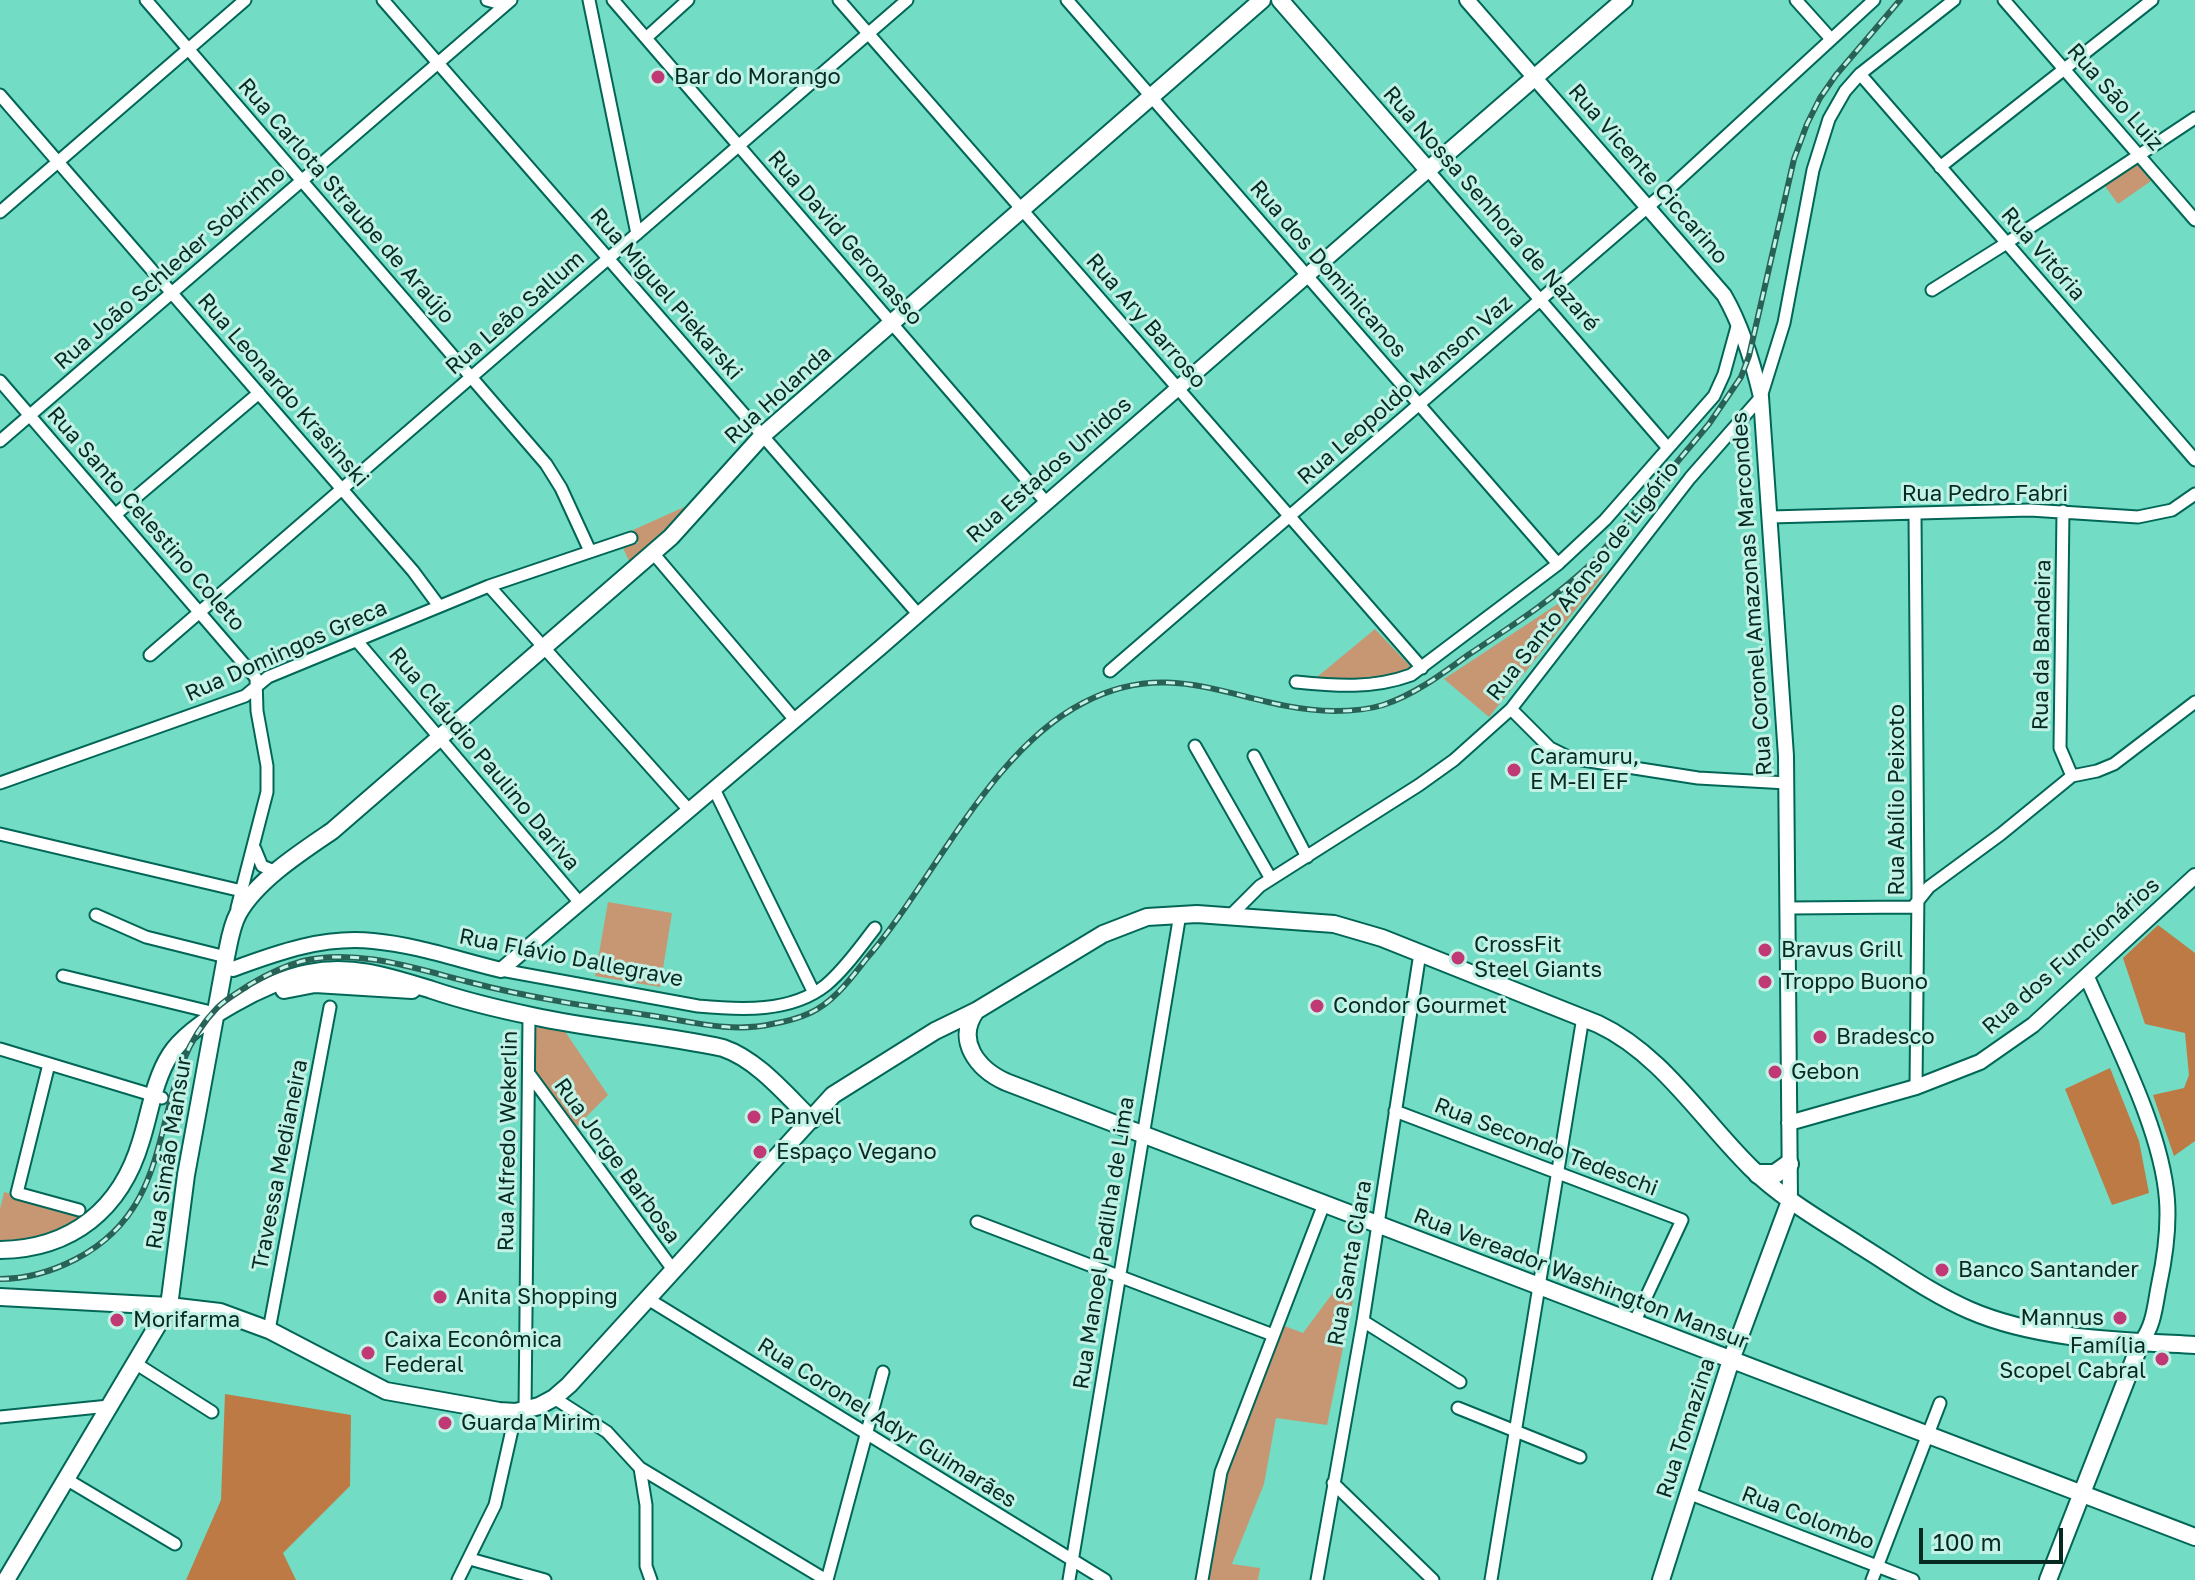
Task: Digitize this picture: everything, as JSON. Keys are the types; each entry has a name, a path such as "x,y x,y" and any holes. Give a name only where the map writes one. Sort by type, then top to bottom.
{"main road":[{"name":"Rua Holanda","path":"238,925 251,896 277,872 332,831 653,553 683,525 763,435 1262,0"},
{"name":"Rua Nossa Senhora de Nazaré","path":"1280,0 1428,170"},
{"name":"Rua Estados Unidos","path":"1428,170 1624,0"},
{"name":"Rua Holanda","path":"238,925 332,831"},
{"path":"0,1297 169,1306 220,1312 269,1330 386,1391 408,1397 521,1411 554,1398 577,1377 833,1095 935,1031 976,1011 1118,926 1147,917 1180,914 1346,927 1583,1017 1613,1031 1647,1056 1758,1174 1790,1201 1968,1310 2054,1333 2195,1345"},
{"name":"Rua Simão Mansur","path":"215,1016 224,991 238,925"},
{"name":"Rua Simão Mansur","path":"169,1306 186,1175 215,1016 230,963"},
{"path":"0,1250 55,1241 86,1224 109,1203 121,1189 135,1162 174,1061 215,1016 286,978 328,970 375,972 529,1016 723,1048 743,1057 812,1120"},
{"path":"215,1016 293,987 315,984 433,991"},
{"path":"224,991 229,1001 241,1001"},
{"path":"812,1120 944,1037 954,1035 967,1042 968,1025 976,1011"},
{"name":"Rua Vereador Washington Mansur","path":"967,1042 980,1065 995,1077 2195,1537"},
{"path":"0,1260 27,1258 66,1247 100,1225 116,1210 135,1182 144,1160 158,1097"},
{"path":"1758,1174 1775,1174 1789,1164"},
{"name":"Rua Tomazina","path":"1661,1580 1731,1360 1790,1201"},
{"path":"6,1580 169,1306"},
{"path":"2048,1580 2141,1342"}],"street":[{"name":"Rua Carlota Straube de Araújo","path":"146,0 555,476 590,551"},
{"path":"0,212 245,0"},
{"name":"Rua Miguel Piekarski","path":"383,0 918,614"},
{"path":"487,0 508,2"},
{"path":"589,0 637,234"},
{"name":"Rua David Geronasso","path":"613,0 1045,501"},
{"path":"646,38 688,0"},
{"name":"Rua Ary Barroso","path":"839,0 1422,668"},
{"name":"Rua Leão Sallum","path":"150,655 907,0"},
{"name":"Rua dos Dominicanos","path":"1067,0 1558,564"},
{"name":"Rua Vicente Ciccarino","path":"1467,0 1724,295 1738,322 1761,397"},
{"path":"1796,0 1831,39 1874,0"},
{"name":"Rua Coronel Amazonas Marcondes","path":"1790,1201 1787,783 1761,397 1784,323 1818,149 1836,105 1860,74 1954,0"},
{"name":"Rua São Luiz","path":"2004,0 2195,220"},
{"path":"1940,167 2152,0"},
{"name":"Rua João Schleder Sobrinho","path":"0,441 508,2"},
{"name":"Rua Leopoldo Manson Vaz","path":"1110,671 1648,207 1831,39"},
{"name":"Rua Vitória","path":"1860,74 2195,460"},
{"name":"Rua Leonardo Krasinski","path":"0,95 413,571 439,606"},
{"path":"1932,290 2195,118"},
{"name":"Rua Estados Unidos","path":"501,970 918,614 1428,170"},
{"name":"Rua Nossa Senhora de Nazaré","path":"1428,170 1668,448"},
{"path":"1296,682 1360,686 1396,680 1422,668 1558,564 1605,520 1714,396 1724,374 1738,322"},
{"name":"Rua Santo Celestino Coleto","path":"0,381 252,671 258,685"},
{"path":"116,514 259,393"},
{"name":"Rua Santo Afonso de Ligório","path":"1230,916 1252,892 1431,777 1511,709 1675,497 1761,397"},
{"name":"Rua Pedro Fabri","path":"1770,517 2063,511 2123,517 2150,516 2172,510 2195,494"},
{"name":"Rua da Bandeira","path":"2063,511 2060,748 2072,776"},
{"name":"Rua Abílio Peixoto","path":"1915,514 1916,1087"},
{"name":"Rua Domingos Greca","path":"0,783 245,696 268,677 439,606 631,538"},
{"path":"653,553 795,720"},
{"path":"489,586 689,810"},
{"name":"Rua Cláudio Paulino Dariva","path":"357,641 580,903"},
{"name":"Rua Simão Mansur","path":"238,925 242,891 265,803 268,779 257,711 258,685"},
{"path":"1788,908 1908,909 1918,903 1929,887 2072,776 2114,764 2195,702"},
{"path":"1511,709 1550,748 1570,758 1698,778 1787,783"},
{"path":"1195,746 1271,879"},
{"path":"1254,756 1307,857"},
{"path":"714,789 814,993"},
{"path":"0,834 242,891"},
{"path":"254,844 255,854 262,866 277,872"},
{"name":"Rua dos Funcionários","path":"1789,1123 1916,1087 1962,1071 1997,1052 2087,977 2195,876"},
{"name":"Rua Manoel Padilha de Lima","path":"1069,1580 1180,914"},
{"path":"96,915 146,937 230,963"},
{"name":"Rua Flávio Dallegrave","path":"230,963 296,947 344,940 371,940 501,970 655,999 722,1008 786,1004 814,993 839,971 875,928"},
{"name":"Rua Santa Clara","path":"1317,1580 1363,1321 1420,953"},
{"path":"63,976 215,1016"},
{"path":"2087,977 2147,1118 2164,1178 2165,1246 2150,1328 2141,1342"},
{"name":"Travessa Medianeira","path":"269,1330 330,1007"},
{"name":"Rua Alfredo Wekerlin","path":"458,1580 500,1492 521,1411 529,1016"},
{"path":"1491,1580 1583,1017"},
{"path":"0,1049 158,1097"},
{"path":"49,1064 17,1193 79,1210"},
{"name":"Rua Jorge Barbosa","path":"529,1074 674,1271"},
{"name":"Rua Secondo Tedeschi","path":"1395,1111 1682,1220 1634,1323"},
{"path":"1202,1580 1221,1472 1324,1204"},
{"path":"977,1222 1273,1335"},
{"name":"Rua Coronel Adyr Guimarães","path":"648,1299 1105,1580"},
{"path":"1363,1321 1460,1382"},
{"path":"135,1363 212,1412"},
{"path":"554,1398 607,1432 640,1468 826,1580 883,1372"},
{"path":"1872,1580 1940,1403"},
{"path":"0,1417 109,1406"},
{"path":"1458,1408 1580,1457"},
{"path":"640,1468 646,1505 646,1566 651,1580"},
{"path":"66,1479 175,1544"},
{"path":"1333,1483 1433,1580"},
{"name":"Rua Colombo","path":"1688,1493 1913,1580"},
{"path":"470,1559 545,1580"}],"shaded area":[{"path":"2139,163 2151,181 2118,204 2105,186"},
{"path":"691,504 629,561 623,548 638,543 633,530"},
{"path":"1606,572 1489,717 1444,679"},
{"path":"1375,629 1411,667 1388,675 1365,678 1317,677"},
{"path":"608,902 672,913 660,987 595,976"},
{"path":"2158,925 2195,953 2195,1141 2174,1156 2153,1095 2184,1088 2189,1075 2185,1033 2145,1024 2123,958"},
{"path":"534,1027 564,1030 608,1095 575,1128 532,1068"},
{"path":"2110,1068 2139,1141 2149,1193 2112,1205 2065,1089"},
{"path":"4,1192 89,1216 58,1233 0,1246 0,1209"},
{"path":"1335,1290 1355,1290 1327,1425 1276,1418 1264,1484 1232,1564 1260,1568 1258,1580 1209,1580 1226,1474 1282,1325 1303,1333"},
{"path":"225,1394 351,1415 350,1486 283,1553 296,1580 186,1580 221,1500"}],"railway":[{"path":"0,1279 29,1276 58,1267 76,1259 111,1235 134,1206 150,1174 179,1071 194,1038 224,1002 282,968 324,958 366,959 408,966 492,988 698,1024 743,1027 786,1021 819,1008 842,989 892,927 991,784 1019,752 1050,725 1083,703 1117,689 1149,683 1179,683 1301,708 1352,710 1394,701 1438,677 1550,599 1595,560 1709,424 1741,377 1749,356 1794,159 1807,124 1836,75 1900,0"}],"place":[{"name":"Bar do Morango","path":"658,77"},
{"name":"Caramuru, E M-EI EF","path":"1514,770"},
{"name":"Bravus Grill","path":"1765,950"},
{"name":"CrossFit Steel Giants","path":"1458,958"},
{"name":"Troppo Buono","path":"1765,982"},
{"name":"Condor Gourmet","path":"1317,1006"},
{"name":"Bradesco","path":"1820,1037"},
{"name":"Gebon","path":"1775,1072"},
{"name":"Panvel","path":"754,1117"},
{"name":"Espaço Vegano","path":"760,1152"},
{"name":"Banco Santander","path":"1942,1270"},
{"name":"Anita Shopping","path":"440,1297"},
{"name":"Mannus","path":"2120,1318"},
{"name":"Morifarma","path":"117,1320"},
{"name":"Caixa Econômica Federal","path":"368,1353"},
{"name":"Família Scopel Cabral","path":"2162,1359"},
{"name":"Guarda Mirim","path":"445,1423"}]}
